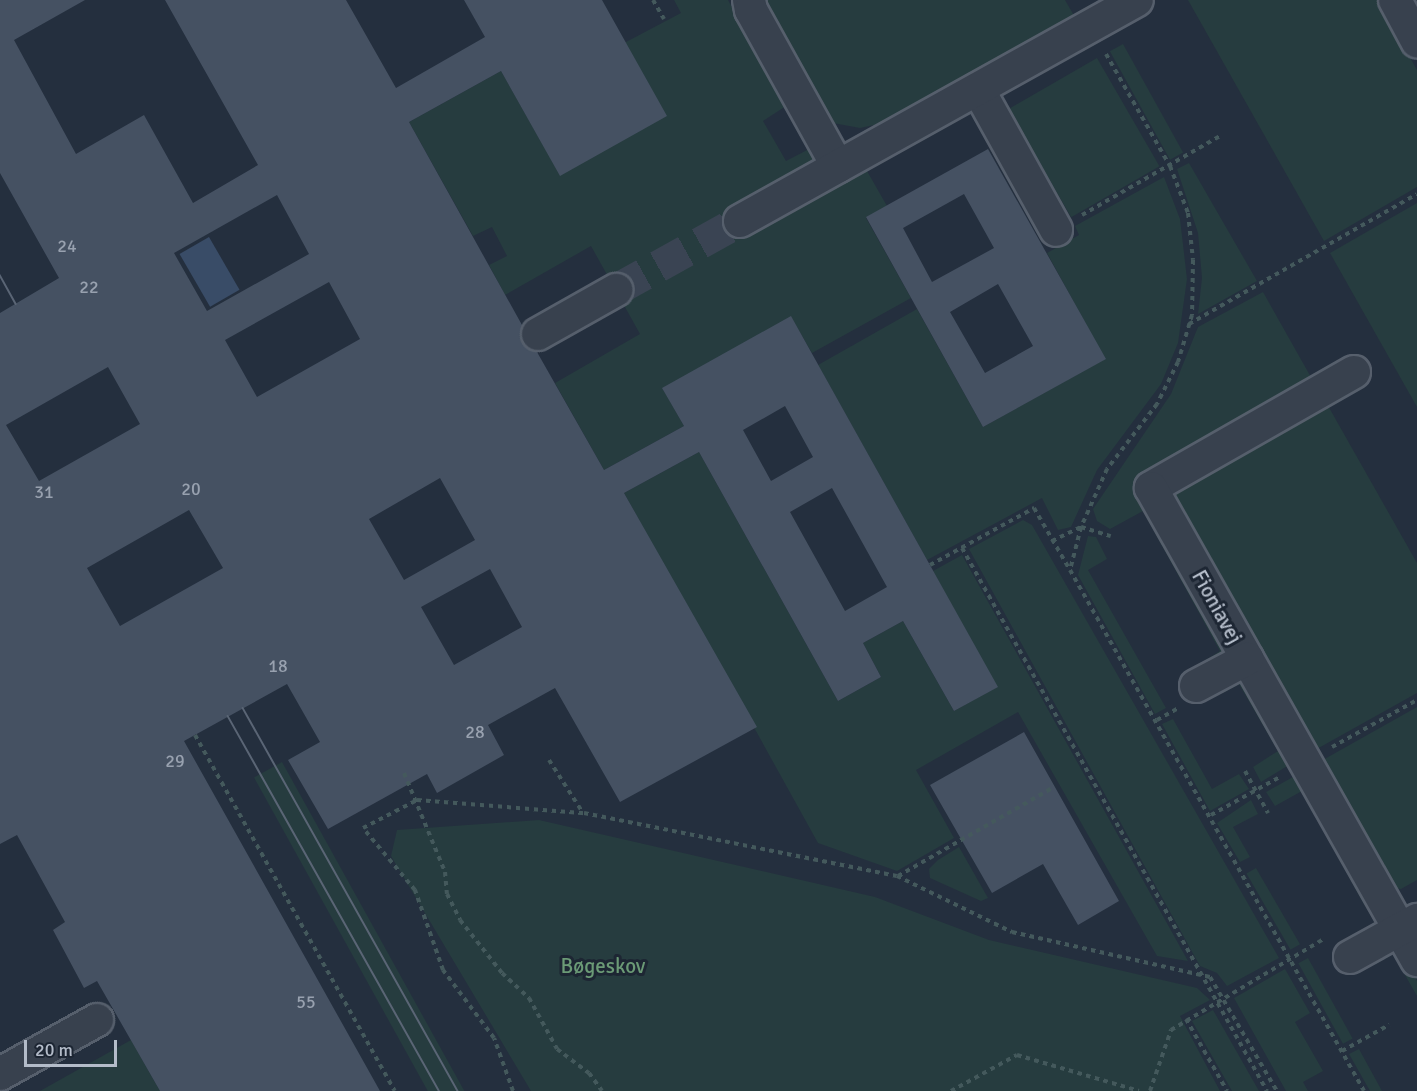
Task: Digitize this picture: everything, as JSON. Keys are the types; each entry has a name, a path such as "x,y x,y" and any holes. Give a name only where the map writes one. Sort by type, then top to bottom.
{"street":[{"path":"749,0 751,10 838,167"},
{"path":"740,221 1137,0"},
{"path":"1402,3 1417,41"},
{"path":"978,89 1068,223"},
{"path":"537,334 616,290"},
{"name":"Fioniavej","path":"1354,372 1150,488 1247,659 1408,924 1417,960"},
{"path":"1196,686 1247,659"},
{"path":"1339,947 1408,924"},
{"path":"0,1074 97,1020"}],"path":[{"path":"653,0 664,19"},
{"path":"1068,223 1220,136"},
{"path":"1189,325 1417,194"},
{"path":"930,565 1034,508 1070,570"},
{"path":"1052,541 1081,526 1111,536"},
{"path":"962,548 1267,1091"},
{"path":"195,735 395,1091"},
{"path":"549,760 576,806 584,813"},
{"path":"1245,771 1268,813"},
{"path":"404,773 417,800 460,920 502,973 529,998 556,1049 589,1073 602,1091"},
{"path":"897,876 1052,788"},
{"path":"513,1091 494,1038 443,970 415,890 363,828 417,800 584,813 897,876 1012,933 1201,975 1215,981 1277,1091"},
{"path":"1150,1091 1171,1030 1186,1018 1224,996 1339,947"},
{"path":"1186,1018 1227,1091"},
{"path":"1342,1051 1389,1025"},
{"path":"951,1091 1017,1055 1139,1091"}],"green space":[{"path":"674,0 728,0 786,106 763,121 786,161 811,148 817,160 731,207 746,234 861,168 867,171 887,206 866,218 911,298 812,353 791,317 663,389 684,426 604,470 555,383 640,334 591,246 505,295 489,265 507,256 492,227 473,236 409,122 501,71 560,175 626,42 681,13"},
{"path":"762,0 1065,0 1076,19 879,124 860,128 833,123 821,113"},
{"path":"1188,0 1378,0 1417,70 1417,187 1324,241"},
{"path":"1123,44 1183,152 1170,160 1110,51"},
{"path":"1097,58 1160,166 1071,217 1009,109"},
{"path":"1189,163 1257,281 1198,314 1202,278 1198,233 1177,169"},
{"path":"1164,177 1180,219 1187,279 1178,343 1161,384 1097,470 1071,527 1058,530 1042,498 927,560 818,365 917,309 983,427 1105,359 1047,253 1079,235 1075,226"},
{"path":"1417,203 1417,407 1330,253"},
{"path":"1263,292 1312,379 1135,479 1228,644 1225,655 1209,663 1203,662 1220,651 1143,511 1110,529 1097,521 1093,509 1171,394 1198,327"},
{"path":"1327,404 1417,563 1417,693 1315,750 1169,493"},
{"path":"699,452 838,701 881,677 863,643 903,621 954,711 997,687 933,571 962,555 1188,961 1157,956 1018,712 916,770 954,838 897,871 818,843 624,493"},
{"path":"1023,520 1032,525 1279,958 1227,986 1217,973 1200,966 969,549"},
{"path":"1088,536 1096,537 1107,559 1088,570 1166,708 1155,714 1078,575"},
{"path":"1242,678 1294,762 1261,782 1253,767 1278,751 1239,684 1223,693 1220,688"},
{"path":"1417,707 1417,880 1401,889 1393,888 1321,761"},
{"path":"1173,719 1212,789 1239,774 1249,789 1210,811 1162,724"},
{"path":"282,762 464,1091 428,1091 254,778"},
{"path":"1293,777 1304,779 1373,901 1365,906 1302,791 1275,806 1266,792"},
{"path":"1251,800 1258,814 1233,827 1250,857 1240,862 1217,823"},
{"name":"Bøgeskov","path":"539,820 875,897 989,940 1197,988 1210,1000 1180,1016 1220,1091 531,1091 391,856 397,830"},
{"path":"959,847 988,898 981,901 930,878 929,869 938,860"},
{"path":"1256,868 1300,944 1290,950 1246,873"},
{"path":"1390,949 1400,951 1417,981 1417,996 1393,954 1374,965 1376,957"},
{"path":"1308,958 1353,1038 1343,1044 1298,963"},
{"path":"1285,969 1310,1013 1295,1022 1323,1071 1303,1082 1308,1091 1286,1091 1234,998"},
{"path":"1213,1010 1259,1091 1232,1091 1192,1021"},
{"path":"131,1040 160,1091 40,1091"},
{"path":"1359,1049 1382,1091 1370,1091 1349,1054"}],"water":[{"path":"209,237 240,290 210,307 180,254"}],"building":[{"path":"0,0 85,0 14,40 76,154 144,115 193,203 258,165 165,0 346,0 396,88 485,37 464,0 602,0 667,116 560,176 501,71 409,122 522,325 523,343 537,352 604,470 684,426 662,388 791,316 998,687 954,711 903,621 863,643 881,677 838,701 699,452 624,493 757,727 620,802 555,688 488,725 504,755 437,793 427,774 328,829 288,760 320,742 287,684 184,741 380,1091 160,1091 97,981 84,988 53,930 65,922 17,835 0,844 0,313 59,278 0,173","holes":["277,195 309,254 207,311 174,253","329,282 360,339 257,397 225,340","108,367 140,424 39,481 6,425","785,406 813,457 771,481 743,430","440,478 475,540 404,580 369,519","832,488 887,587 845,611 790,512","189,510 223,568 120,626 87,568","490,569 522,627 454,665 421,607"]},
{"path":"988,149 1106,359 983,427 866,217","holes":["964,194 994,248 932,282 903,228","998,284 1033,346 985,373 950,312"]},
{"path":"1024,732 1119,901 1078,925 1043,864 992,893 930,785"}],"tunnel":[{"path":"616,290 740,221"}],"tram line":[{"path":"0,275 16,304"},
{"path":"243,708 458,1091"},
{"path":"228,716 439,1091"}]}
